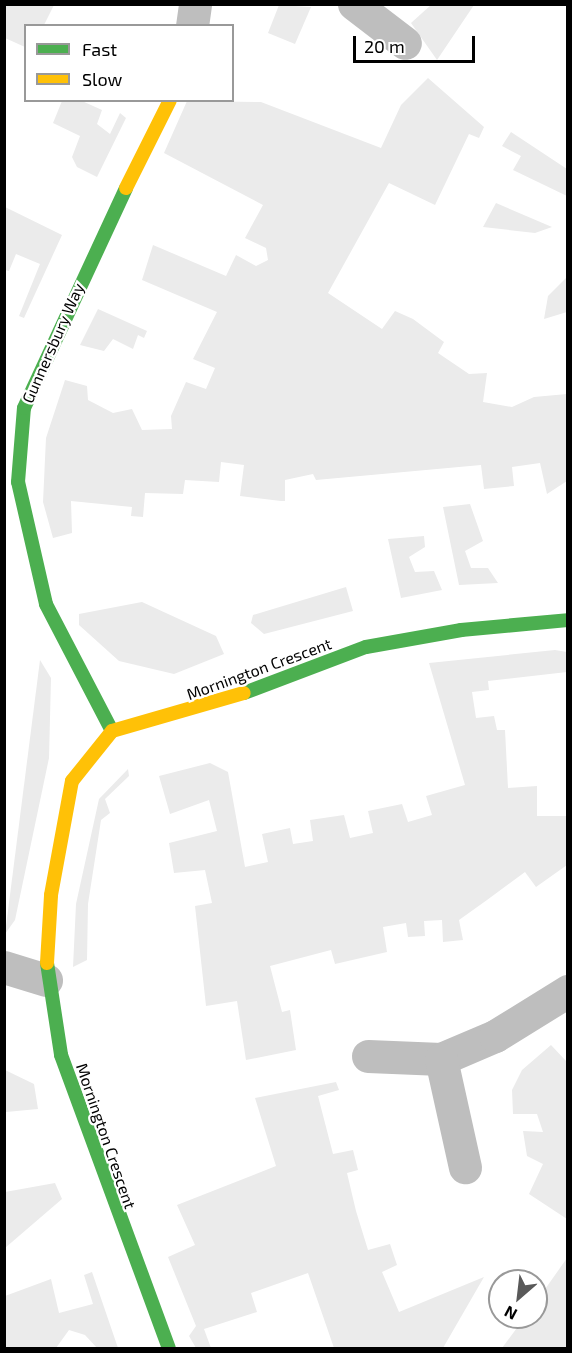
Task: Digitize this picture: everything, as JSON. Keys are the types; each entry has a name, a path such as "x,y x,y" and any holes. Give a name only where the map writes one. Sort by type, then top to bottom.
{"street":[{"path":"192,24 195,4"},
{"path":"354,4 405,43"},
{"name":"Gunnersbury Way","path":"112,730 46,604 26,534 18,482 14,405 71,298 169,102"},
{"name":"Mornington Crescent","path":"169,1348 61,1055 46,980 51,895 72,781 112,730 200,710 366,647 461,630 567,620"},
{"path":"4,967 46,980"},
{"path":"368,1056 441,1059 495,1036 567,991"},
{"path":"441,1059 465,1167"}],"shaded area":[{"path":"5,4 54,4 44,24 24,24 24,47 5,38"},
{"path":"432,4 474,5 437,60 411,23"},
{"path":"279,5 311,7 295,44 268,33"},
{"path":"428,78 484,127 479,138 469,134 435,205 389,183 328,293 382,329 395,311 413,319 444,342 438,353 469,374 487,373 483,402 512,407 534,397 567,394 567,481 547,494 540,463 512,467 514,486 484,489 481,465 316,480 313,474 285,480 285,501 281,501 240,496 244,465 221,462 219,482 185,480 183,494 145,493 143,517 131,516 132,507 71,501 72,533 53,538 43,502 46,438 65,380 87,386 88,400 113,413 132,409 142,430 172,429 171,416 186,382 206,389 215,368 193,359 217,312 142,280 153,245 226,276 236,255 256,266 268,260 266,248 245,238 263,205 164,153 187,102 261,102 381,148 401,105"},
{"path":"62,102 84,102 102,110 97,124 110,134 120,113 126,118 97,177 77,167 72,157 80,136 53,123"},
{"path":"511,132 567,169 567,196 513,170 521,156 502,146"},
{"path":"496,203 552,227 535,233 483,227"},
{"path":"5,207 62,235 24,318 19,316 40,264 16,254 9,271 5,270"},
{"path":"567,277 567,312 544,319 548,296"},
{"path":"98,309 147,331 144,338 138,335 133,349 113,339 104,351 80,345"},
{"path":"470,504 483,541 465,551 471,568 488,568 498,583 459,585 443,507"},
{"path":"424,536 425,547 409,557 415,572 434,571 442,590 401,598 388,539"},
{"path":"346,587 353,611 264,634 251,623 253,615"},
{"path":"142,602 216,636 224,654 174,674 119,661 79,625 79,614"},
{"path":"555,650 567,652 567,672 488,681 489,690 472,692 476,718 494,716 497,730 505,730 508,788 537,786 537,816 567,816 567,865 536,887 525,872 459,920 463,940 443,942 442,920 424,921 425,936 408,937 406,923 383,927 387,952 335,964 331,950 270,966 282,1012 290,1010 296,1050 246,1060 237,1001 206,1006 195,906 212,903 205,870 174,873 169,843 217,831 209,800 170,814 159,776 210,763 228,772 245,867 268,862 262,834 290,828 293,844 313,841 310,820 344,815 350,838 373,833 368,811 402,804 408,822 432,815 426,796 465,785 429,663"},
{"path":"40,660 51,678 49,758 15,920 5,934"},
{"path":"128,769 129,776 105,799 110,813 101,820 88,904 87,960 73,967 76,904 99,799"},
{"path":"551,1045 567,1062 567,1219 529,1194 543,1164 527,1156 523,1131 543,1132 537,1114 513,1114 512,1090 522,1070"},
{"path":"5,1070 34,1084 38,1109 6,1112 5,1147"},
{"path":"336,1082 339,1090 318,1096 333,1154 353,1150 358,1170 347,1173 356,1211 368,1250 390,1244 397,1265 382,1272 399,1312 484,1277 443,1348 334,1348 308,1273 251,1293 257,1312 204,1329 211,1348 196,1348 189,1336 196,1326 168,1257 195,1245 177,1205 276,1166 255,1098"},
{"path":"55,1183 62,1199 5,1248 5,1192"},
{"path":"567,1258 567,1348 502,1348 516,1329 548,1329 548,1285"},
{"path":"92,1272 118,1348 97,1348 85,1335 69,1330 56,1348 5,1348 5,1296 51,1279 59,1313 93,1304 84,1275"}],"traffic: fast":[{"path":"112,731 46,604 18,482 24,408 126,188"},
{"path":"244,693 366,647 461,630 568,620"},
{"path":"47,963 61,1055 169,1348"}],"traffic: slow":[{"path":"126,188 169,102"},
{"path":"47,963 51,895 72,781 112,731 244,693"}]}
